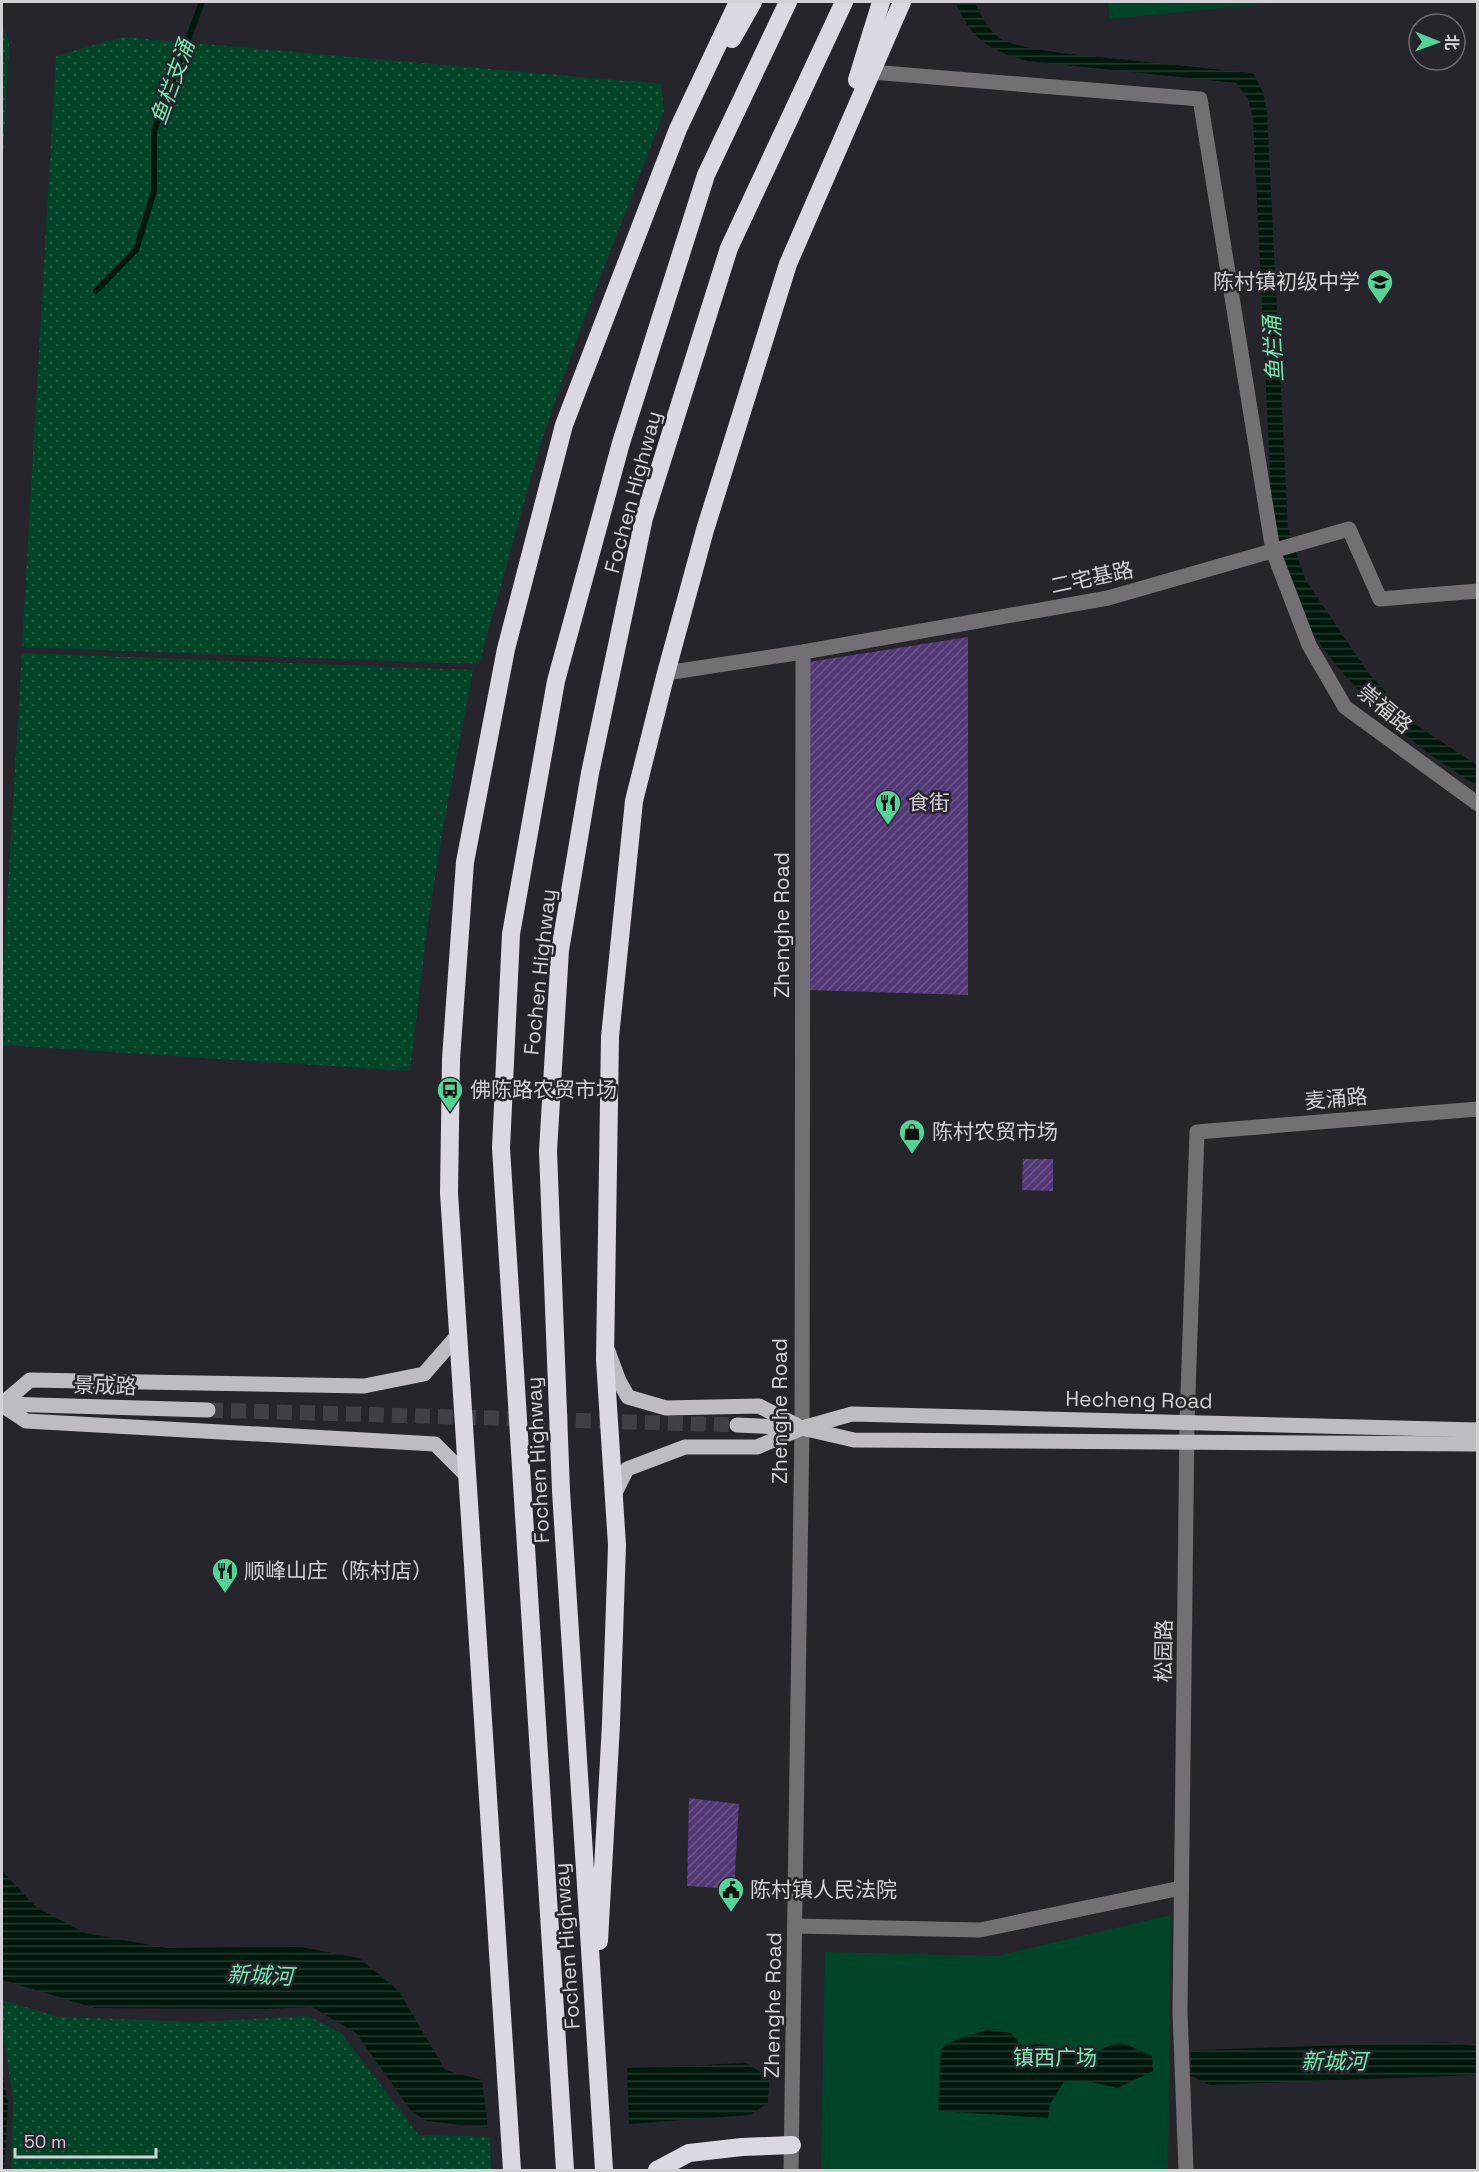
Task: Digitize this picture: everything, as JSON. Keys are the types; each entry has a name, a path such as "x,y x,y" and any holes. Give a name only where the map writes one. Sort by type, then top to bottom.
{"highway":[{"path":"512,2170 449,1170 451,1059 465,862 506,649 564,425 678,129 738,2"},
{"path":"678,129 753,2"},
{"name":"Fochen Highway","path":"565,2170 501,1148 511,934 556,681 621,443 706,175 788,2"},
{"name":"Fochen Highway","path":"604,2170 561,1491 548,1151 560,950 590,773 644,518 729,248 844,2"},
{"path":"832,162 881,2"},
{"path":"595,2024 611,1724 617,1545 605,1360 610,1037 634,801 705,530 789,264 902,2"},
{"path":"657,2170 689,2152 742,2146 792,2145"}],"main road":[{"path":"458,1335 424,1374 364,1386 30,1380 2,1404 27,1421 435,1444 467,1476"},
{"path":"605,1337 619,1381 628,1397 666,1408 759,1406 802,1428"},
{"name":"景成路","path":"2,1404 208,1410"},
{"name":"Hecheng Road","path":"802,1428 852,1414 1478,1430"},
{"name":"Hecheng Road","path":"737,1425 802,1428 854,1440 1478,1444"},
{"path":"614,1495 627,1469 685,1447 757,1447 802,1428"}],"street":[{"name":"崇福路","path":"871,72 1200,99 1273,551 1309,645 1345,707 1478,804"},
{"name":"二宅基路","path":"666,673 803,652 1108,598 1349,529 1380,599 1478,591"},
{"name":"Zhenghe Road","path":"791,2170 802,1428 803,652"},
{"name":"麦涌路","path":"1197,1132 1478,1109"},
{"name":"松园路","path":"1186,2170 1180,2012 1181,1888 1187,1422 1197,1132"},
{"path":"795,1926 980,1930 1181,1888"}],"green space":[{"path":"1108,2 1282,2 1110,19"},
{"path":"2,24 9,42 2,179"},
{"path":"123,37 661,84 664,112 582,325 541,442 479,664 22,647 56,56"},
{"path":"22,653 473,670 442,834 427,929 410,1071 2,1045 2,986"},
{"name":"镇西广场","path":"1171,1915 1168,2170 821,2170 825,1952 997,1956"},
{"path":"2,2000 58,2017 197,2022 308,2016 341,2033 419,2135 490,2137 491,2170 11,2170 13,2098 2,2028"}],"water":[{"name":"鱼栏涌","path":"955,2 974,2 986,23 998,37 1023,46 1060,53 1253,73 1263,92 1267,113 1288,528 1305,579 1367,671 1413,723 1477,765 1477,786 1410,739 1350,682 1310,628 1292,591 1283,564 1272,517 1253,119 1248,99 1236,83 1027,61 1013,57 991,47 975,35"},
{"name":"新城河","path":"2,1871 36,1907 85,1933 168,1948 296,1946 359,1958 399,1991 445,2070 482,2080 488,2128 427,2121 412,2112 356,2033 312,2007 95,2008 2,1980"},
{"path":"986,2030 1011,2033 1023,2047 1035,2042 1070,2052 1087,2054 1121,2042 1152,2056 1153,2071 1118,2088 1087,2081 1064,2082 1050,2104 1048,2118 938,2111 941,2048 960,2038"},
{"name":"新城河","path":"1444,2042 1477,2046 1477,2075 1210,2085 1191,2076 1191,2050"},
{"path":"746,2063 769,2077 768,2103 751,2115 629,2124 627,2068"},
{"path":"2,2071 8,2102 4,2170 2,2170"}],"building":[{"name":"食街","path":"968,637 968,995 807,990 809,662"},
{"path":"1023,1159 1053,1159 1053,1191 1022,1190"},
{"path":"689,1798 739,1804 734,1889 687,1886"}],"waterway":[{"name":"鱼栏支涌","path":"96,291 136,250 154,191 154,131 202,2"}],"tunnel":[{"path":"208,1410 737,1425"}],"place":[{"name":"陈村镇初级中学","path":"1380,305"},
{"name":"食街","path":"888,826"},
{"name":"佛陈路农贸市场","path":"450,1113"},
{"name":"陈村农贸市场","path":"912,1155"},
{"name":"顺峰山庄（陈村店）","path":"225,1594"},
{"name":"陈村镇人民法院","path":"731,1913"}]}
